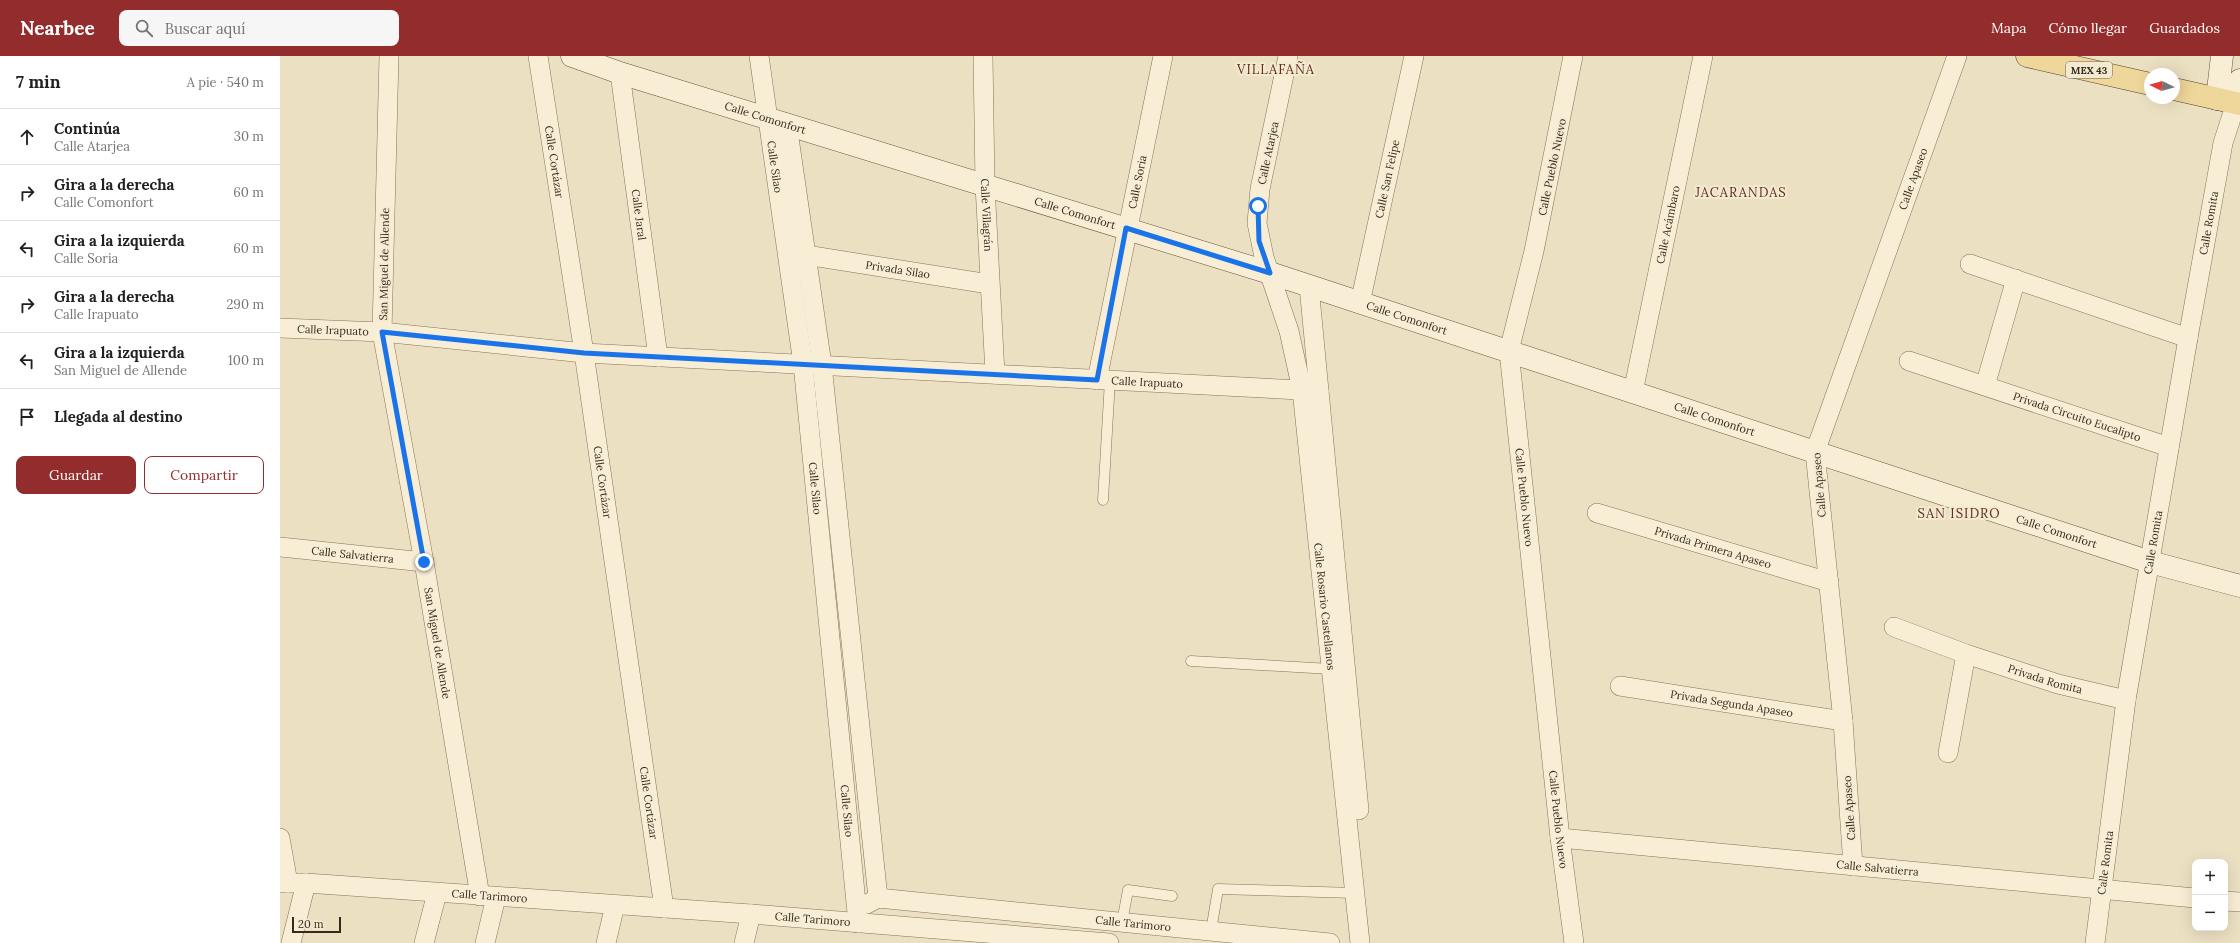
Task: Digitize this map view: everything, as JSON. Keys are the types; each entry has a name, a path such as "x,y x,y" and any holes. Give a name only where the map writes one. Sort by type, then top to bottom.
{"main road":[{"name":"MEX 43","path":"2028,56 2144,83"},
{"path":"2180,90 2231,102"}],"street":[{"name":"San Miguel de Allende","path":"389,56 382,332 488,897"},
{"name":"Calle Cortázar","path":"538,56 584,353 664,908"},
{"name":"Calle Comonfort","path":"572,56 620,73 1270,273 2150,562 2240,586"},
{"name":"Calle Silao","path":"759,56 778,122 806,255 813,365 858,923"},
{"name":"Calle Villagrán","path":"983,56 985,185 989,284 995,374"},
{"name":"Calle Soria","path":"1103,380 1126,228 1162,56"},
{"name":"Calle Atarjea","path":"1270,273 1259,241 1258,206 1288,56"},
{"name":"Calle San Felipe","path":"1360,303 1414,56"},
{"name":"Calle Pueblo Nuevo","path":"1573,56 1537,236 1509,352 1560,838 1574,943"},
{"name":"Calle Acámbaro","path":"1633,392 1703,56"},
{"name":"Calle Apaseo","path":"1853,866 1843,721 1815,452 1957,56"},
{"path":"2222,56 2231,102"},
{"name":"Calle Jaral","path":"620,73 658,357"},
{"path":"2231,102 2240,80"},
{"name":"Calle Romita","path":"2095,943 2126,700 2188,338 2231,102"},
{"name":"Calle Silao","path":"778,122 813,365 878,898"},
{"name":"Privada Silao","path":"806,255 989,284"},
{"path":"1970,264 2188,338"},
{"name":"Calle Rosario Castellanos","path":"1270,273 1310,391 1372,943"},
{"path":"1985,386 2016,279"},
{"name":"Calle Rosario Castellanos","path":"1309,286 1310,391 1331,669 1360,943"},
{"name":"Calle Irapuato","path":"280,328 382,332 584,353 1310,391"},
{"name":"Privada Circuito Eucalipto","path":"1909,361 2169,447"},
{"name":"Privada Primera Apaseo","path":"1597,512 1829,582"},
{"name":"Calle Salvatierra","path":"280,547 424,562"},
{"name":"Privada Romita","path":"1894,627 1966,654 2058,684 2126,700"},
{"path":"1948,753 1966,654"},
{"name":"Privada Segunda Apaseo","path":"1620,686 1843,721"},
{"path":"280,838 291,883 291,943"},
{"name":"Calle Salvatierra","path":"1560,838 2192,898"},
{"name":"Calle Tarimoro","path":"291,883 751,914 858,923 862,910 871,900 878,898 1122,922 1210,937 1330,943"},
{"path":"424,943 436,893"},
{"path":"485,943 488,897"},
{"path":"2228,901 2240,902"},
{"path":"606,943 615,905"},
{"path":"744,943 751,914"},
{"path":"858,923 941,936 1108,943"}],"lane":[{"path":"1103,380 1103,500"},
{"path":"1191,661 1331,669"},
{"path":"1210,937 1218,889 1355,893"},
{"path":"1122,922 1128,890 1172,896"}],"district":[{"name":"VILLAFAÑA","path":"1276,69"},
{"name":"JACARANDAS","path":"1741,192"},
{"name":"SAN ISIDRO","path":"1959,513"}],"route":[{"path":"424,562 382,332 584,353 1097,380 1126,228 1270,273 1259,241 1257,223 1258,206"}]}
